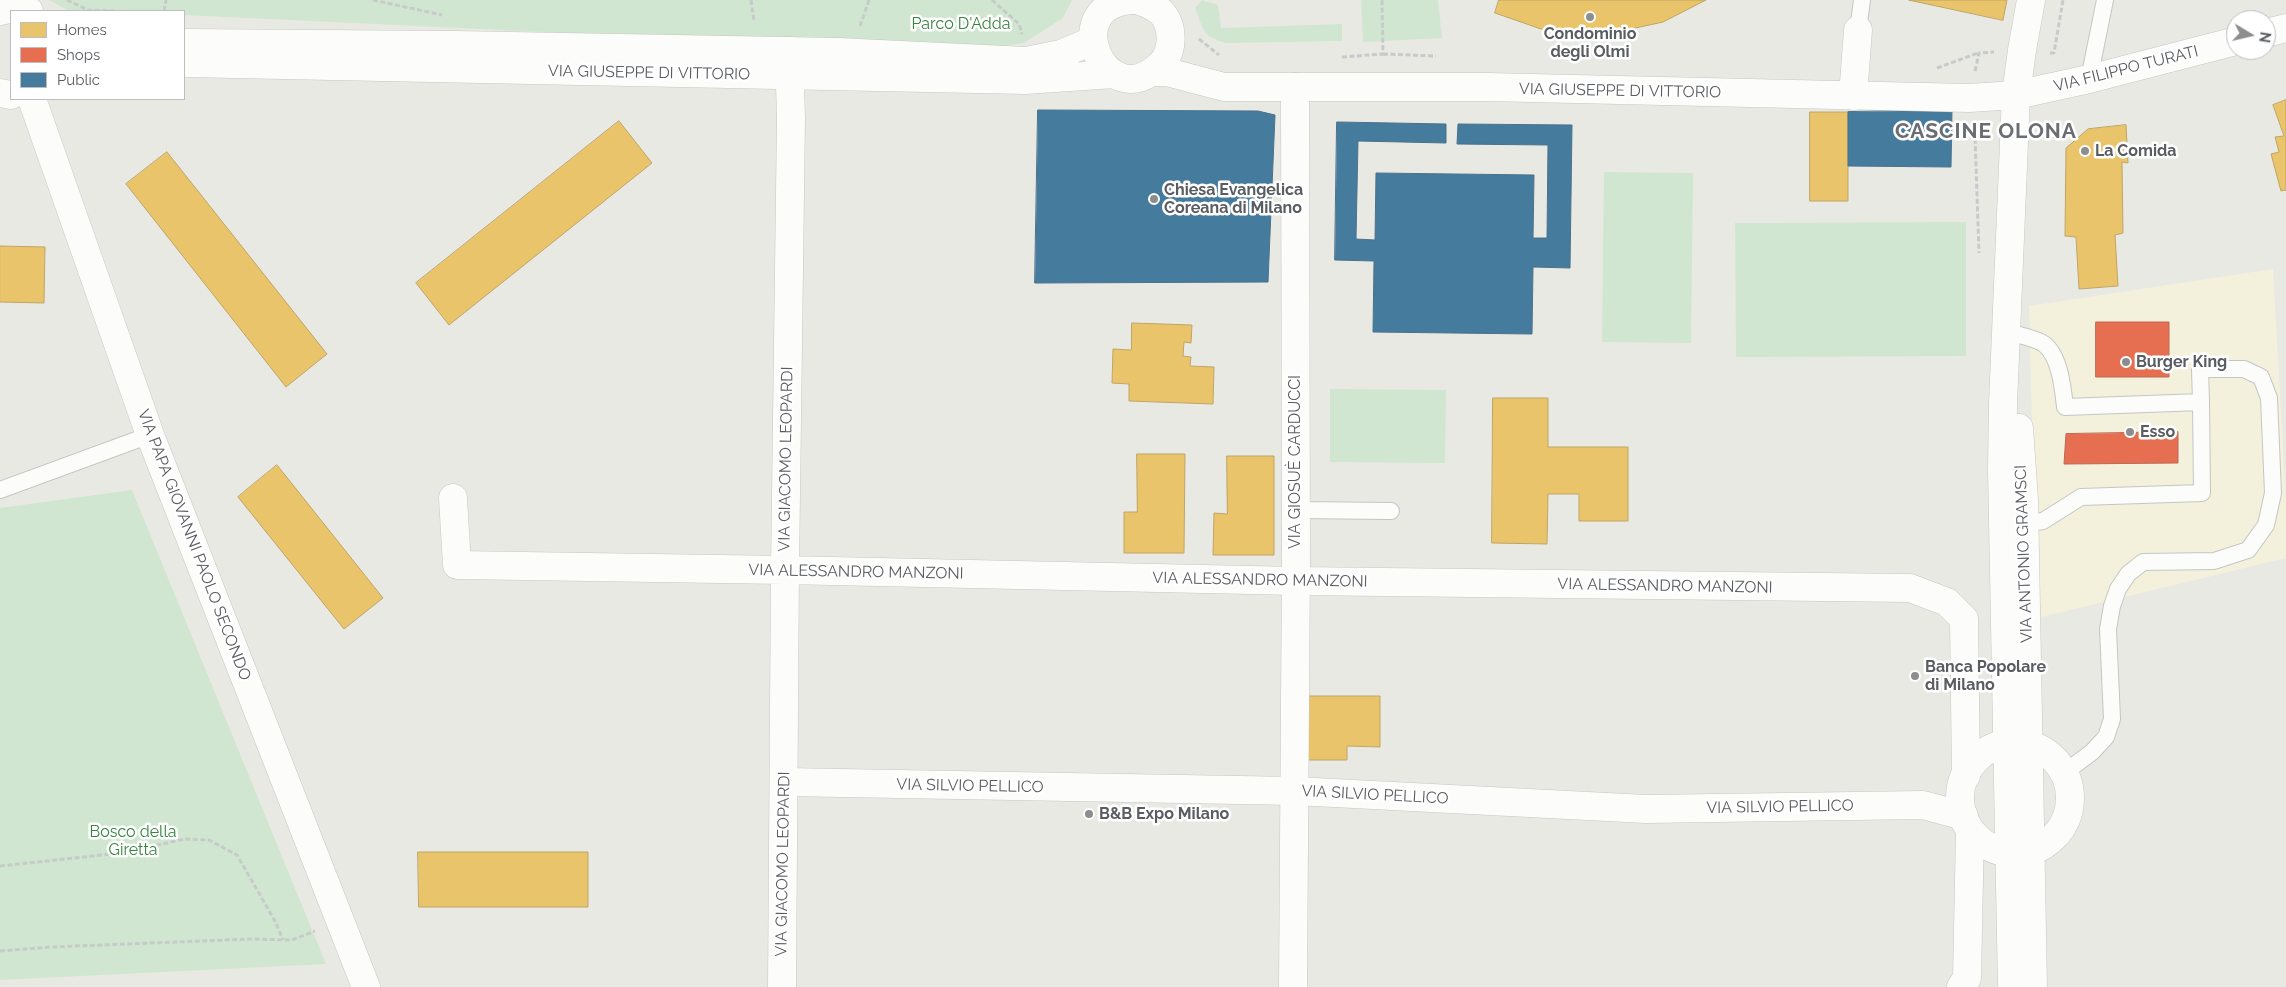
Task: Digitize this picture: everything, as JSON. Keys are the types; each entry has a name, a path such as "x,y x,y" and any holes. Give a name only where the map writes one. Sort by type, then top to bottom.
{"street":[{"path":"1182,35 1169,51 1163,63 1153,72 1140,78 1126,78 1114,74 1103,66 1096,54 1092,41 1094,27 1103,7 1124,0 1142,1 1161,12 1165,19 1182,35 1185,53 1224,87"},
{"name":"VIA ANTONIO GRAMSCI","path":"2012,987 2020,852 2019,744 2014,525 2003,404 2016,95 2031,0"},
{"path":"0,10 14,8 24,10"},
{"path":"1853,96 1858,30"},
{"name":"VIA GIUSEPPE DI VITTORIO","path":"185,63 1026,61 1061,54 1092,41"},
{"name":"VIA GIUSEPPE DI VITTORIO","path":"185,43 456,45 790,63 1025,80 1114,74"},
{"name":"VIA FILIPPO TURATI","path":"2016,95 2089,79 2226,44"},
{"name":"VIA GIACOMO LEOPARDI","path":"782,987 790,63"},
{"name":"VIA GIUSEPPE DI VITTORIO","path":"1153,72 1167,72 1224,87 1496,88 1969,98 2016,95"},
{"name":"VIA GIOSUÈ CARDUCCI","path":"1293,987 1296,582 1295,87"},
{"name":"VIA PAPA GIOVANNI PAOLO SECONDO","path":"32,100 150,434 366,987"},
{"name":"VIA ALESSANDRO MANZONI","path":"453,498 458,565 785,570 1296,582 1910,588 1947,602 1964,618 1966,776"},
{"path":"1961,987 1967,978 1967,823 1960,802 1966,776 1979,757 1994,748 2019,744 2042,750 2054,760 2064,773 2069,789 2070,806 2065,822 2055,836 2042,846 2020,852 1991,847 1981,841 1967,823"},
{"name":"VIA SILVIO PELLICO","path":"785,782 1295,792 1646,809 1923,806 1967,823"},
{"name":"VIA ANTONIO GRAMSCI","path":"2020,852 2032,987"}],"lane":[{"path":"1858,30 1862,0"},
{"path":"2089,79 2105,0"},
{"path":"2007,332 2043,343 2050,349 2061,374 2065,407 2201,402"},
{"path":"2014,525 2043,521 2081,497 2202,493 2200,369 2244,369 2261,377 2269,398 2270,426 2272,493 2266,525 2248,550 2214,561 2143,562 2128,574 2115,597 2108,629 2112,719 2106,736 2092,752 2064,773"},
{"path":"0,490 150,434"},
{"path":"1295,510 1391,512"}],"path":[{"path":"68,0 88,10"},
{"path":"992,0 1019,24 1022,37"},
{"path":"1335,57 1383,54 1382,0"},
{"path":"1182,35 1204,44 1217,54 1223,56"},
{"path":"0,866 121,853 186,839 209,840 237,855 275,921 283,940"},
{"path":"0,951 51,947 292,940 318,930"}],"shaded area":[{"path":"2273,269 2286,502 2286,558 2037,618 2029,306"}],"green space":[{"name":"Parco D'Adda","path":"49,0 1072,0 1063,18 1024,43 986,49 756,42 185,15 185,10 67,10"},
{"path":"1202,0 1218,5 1221,28 1342,24 1342,41 1226,43 1212,38 1204,31 1195,8"},
{"path":"1361,0 1438,0 1442,38 1363,42"},
{"path":"1604,172 1693,173 1691,343 1602,342"},
{"path":"1966,222 1966,356 1736,357 1735,223"},
{"path":"1330,389 1446,390 1445,463 1330,462"},
{"name":"Bosco della Giretta","path":"132,490 326,964 0,980 0,508"}],"building: Homes":[{"name":"Condominio degli Olmi","path":"1499,0 1706,0 1663,22 1608,34 1541,29 1495,13"},
{"path":"1909,0 2007,0 2003,20"},
{"path":"2286,100 2286,190 2281,191 2271,154 2279,152 2275,137 2284,136 2273,105"},
{"path":"1810,112 1848,112 1848,201 1810,201"},
{"path":"619,121 652,163 449,325 416,283"},
{"path":"2126,125 2128,163 2122,162 2123,233 2115,235 2118,286 2079,289 2076,237 2065,236 2066,148 2088,129"},
{"path":"167,152 327,354 286,387 126,184"},
{"path":"0,246 45,247 44,303 0,302"},
{"path":"1132,323 1192,325 1191,343 1184,342 1183,356 1191,357 1190,366 1214,367 1213,404 1129,401 1129,384 1112,383 1113,349 1131,350"},
{"path":"1493,398 1548,398 1548,447 1628,447 1628,521 1579,521 1579,494 1548,494 1547,544 1492,543"},
{"path":"1137,454 1185,454 1184,553 1124,553 1124,512 1137,512"},
{"path":"1227,456 1274,456 1274,555 1213,555 1214,513 1227,514"},
{"path":"277,465 383,598 344,629 238,497"},
{"path":"1306,696 1380,696 1380,747 1347,746 1347,760 1305,760"},
{"path":"418,852 588,852 588,907 419,907"}],"building: Shops":[{"path":"2096,322 2169,322 2169,377 2096,377"},
{"path":"2178,432 2178,463 2064,464 2066,434"}],"building: Public":[{"name":"Chiesa Evangelica Coreana di Milano","path":"1038,110 1258,111 1275,115 1268,282 1035,283"},
{"path":"1952,110 1951,167 1848,166 1848,112"},
{"path":"1337,122 1446,124 1446,143 1358,141 1356,239 1375,240 1376,173 1534,175 1533,238 1547,238 1548,145 1457,144 1458,124 1572,125 1570,268 1533,267 1532,334 1373,332 1374,261 1335,260"}],"place":[{"name":"Condominio degli Olmi","path":"1590,17"},
{"name":"La Comida","path":"2085,151"},
{"name":"Chiesa Evangelica Coreana di Milano","path":"1154,199"},
{"name":"Burger King","path":"2126,362"},
{"name":"Esso","path":"2130,432"},
{"name":"Banca Popolare di Milano","path":"1915,676"},
{"name":"B&B Expo Milano","path":"1089,814"}],"district":[{"name":"CASCINE OLONA","path":"1986,132"}]}
